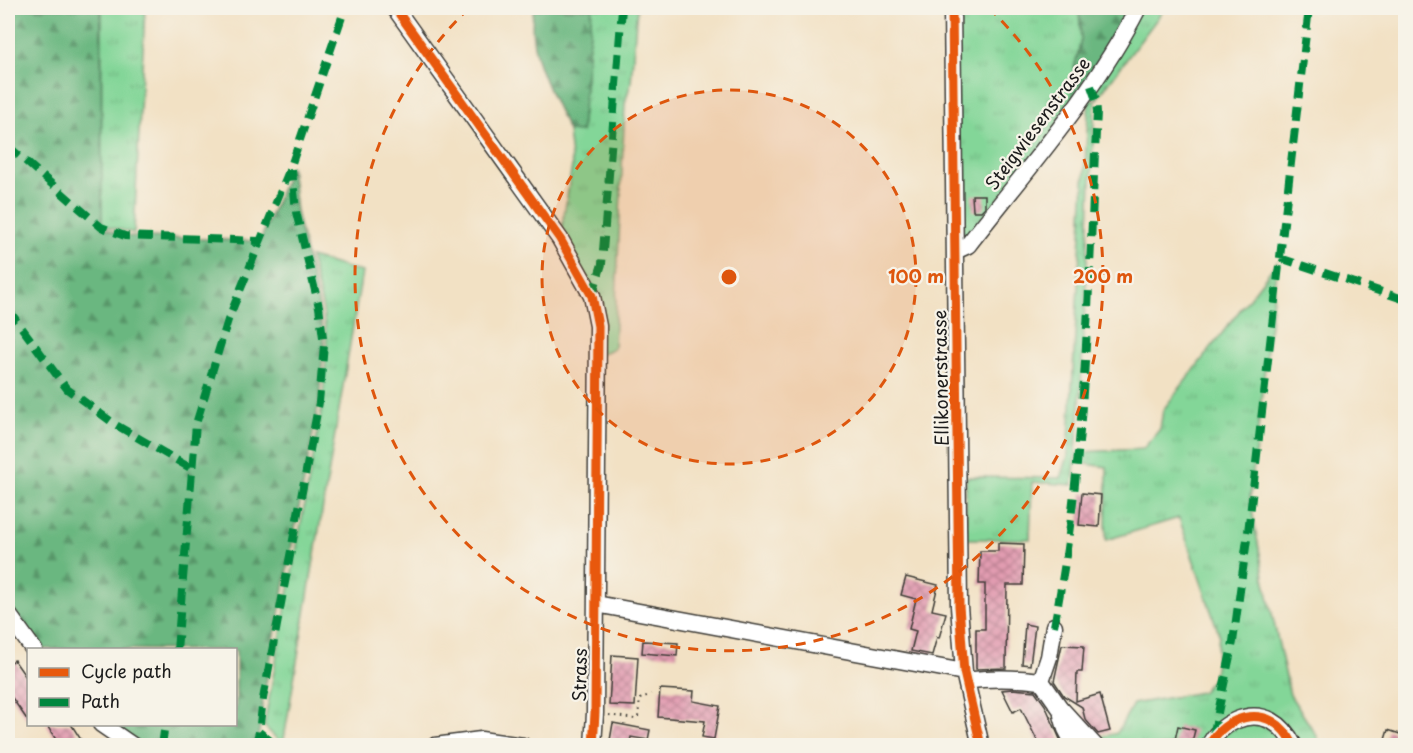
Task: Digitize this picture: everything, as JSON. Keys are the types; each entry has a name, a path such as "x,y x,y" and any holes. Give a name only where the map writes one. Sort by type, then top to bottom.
{"street":[{"name":"Strass","path":"395,8 560,239 592,296 598,326 593,746"},
{"name":"Ellikonerstrasse","path":"952,8 959,606 965,676 981,746"},
{"name":"Steigwiesenstrasse","path":"955,251 968,245 1091,86 1126,32 1138,8"},
{"path":"596,604 965,676 1041,681 1060,708 1095,746"},
{"path":"8,614 33,648"},
{"path":"1041,681 1049,657 1054,626"},
{"path":"1060,708 1074,746"},
{"path":"1209,746 1213,738 1227,724 1241,718 1258,716 1273,721 1287,733 1294,746"},
{"path":"104,726 133,746"},
{"path":"435,746 481,740 523,746"}],"path":[{"path":"595,713 635,719 638,717 640,699 651,694"}],"green space":[{"path":"8,8 101,8 102,227 125,236 260,241 291,166 296,212 319,307 324,345 319,402 255,745 133,745 103,726 237,726 237,648 33,648 8,614"},
{"path":"102,8 145,8 134,233 101,225"},
{"path":"534,8 592,8 581,132 568,131 541,71 533,40"},
{"path":"592,8 637,8 631,82 625,103 614,348 598,355 598,326 560,239 572,166 568,131 581,132"},
{"path":"952,8 1079,8 1081,40 1070,86 1076,106 955,251"},
{"path":"1079,8 1138,8 1076,106 1070,86 1081,40"},
{"path":"1138,8 1165,8 1096,100 1091,86"},
{"path":"1089,98 1095,102 1080,404 1073,485 1032,482 1030,539 966,539 966,477 1061,478 1068,456"},
{"path":"310,257 362,272 283,745 264,726 322,408 327,346 323,309"},
{"path":"1277,262 1250,499 1265,582 1290,695 1317,736 1320,745 1098,746 1092,739 1117,733 1133,704 1202,692 1214,677 1219,634 1179,518 1106,540 1107,467 1080,463 1081,452 1143,449 1160,429 1163,410"}],"building":[{"path":"972,195 985,195 985,207 981,211 973,211"},
{"path":"1082,493 1101,495 1099,527 1079,525"},
{"path":"998,543 1024,544 1023,585 1007,585 1006,668 976,669 976,629 985,629 985,584 979,584 980,551 998,551"},
{"path":"906,577 938,585 932,610 946,613 932,655 911,651 916,631 909,629 916,599 901,595"},
{"path":"1025,624 1035,626 1030,665 1022,664"},
{"path":"643,641 678,643 677,656 642,653"},
{"path":"1062,645 1084,646 1082,672 1077,672 1076,701 1100,694 1110,731 1098,734 1085,719 1082,707 1064,696 1054,681"},
{"path":"612,655 638,657 635,706 609,705"},
{"path":"14,660 27,679 27,720 8,692 8,665"},
{"path":"660,689 694,691 693,701 720,706 714,739 702,737 705,721 658,717"},
{"path":"1002,690 1035,691 1045,705 1063,746 1040,746 1021,708 1013,712"},
{"path":"613,723 650,730 648,740 631,737 629,746 609,746"},
{"path":"47,726 72,726 85,746 60,746"},
{"path":"1178,726 1195,730 1191,746 1174,744"},
{"path":"1388,730 1406,736 1406,746 1383,746"}],"marked path":[{"path":"177,648 196,424 228,320 291,166 345,8"},
{"path":"592,296 602,264 622,8"},
{"path":"1213,736 1233,642 1248,532 1309,8"},
{"path":"1054,626 1065,562 1080,434 1097,112 1091,86"},
{"path":"8,146 101,227 125,236 260,241"},
{"path":"255,746 319,402 324,345 319,307 296,212 292,169"},
{"path":"1280,258 1406,300"},
{"path":"8,309 67,389 116,425 192,469"},
{"path":"162,746 165,726"},
{"path":"259,732 277,746"}],"cycle path":[{"path":"395,8 560,239 592,296 598,326 593,746"},
{"path":"952,8 959,606 964,672 981,746"},
{"path":"1209,746 1220,731 1228,725 1236,720 1254,717 1276,723 1294,746"}]}
